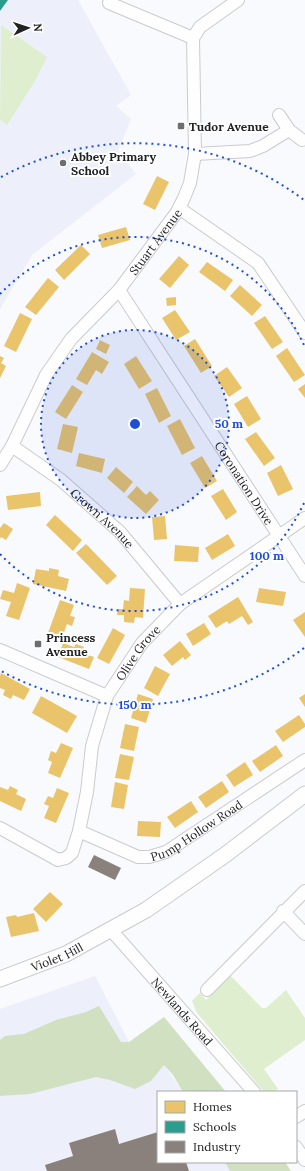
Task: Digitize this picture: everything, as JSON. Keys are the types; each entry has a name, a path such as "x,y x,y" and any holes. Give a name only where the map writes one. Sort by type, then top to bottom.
{"main road":[{"path":"111,930 170,894 225,855 305,794"},
{"name":"Violet Hill","path":"0,978 66,954 111,930"}],"street":[{"path":"109,3 193,38 200,26 238,0"},
{"name":"Stuart Avenue","path":"0,465 12,446 46,375 54,363 71,339 119,290 142,261 179,208 190,183 195,154 193,38"},
{"path":"280,114 289,130 302,140"},
{"path":"195,154 250,151 263,146 289,130"},
{"path":"179,208 258,263 305,333"},
{"name":"Coronation Drive","path":"119,290 278,537 305,576"},
{"name":"Crown Avenue","path":"12,446 61,480 120,532 180,604"},
{"name":"Olive Grove","path":"0,828 58,860 66,858 72,853 88,792 92,746 107,696 142,643 180,604 305,518"},
{"path":"0,650 107,696"},
{"name":"Pump Hollow Road","path":"79,831 138,857 149,857 166,852 305,760"},
{"path":"207,990 283,911 305,891"},
{"path":"283,911 305,934"},
{"name":"Newlands Road","path":"111,930 253,1091"},
{"path":"297,1148 305,1160"}],"shaded area":[{"name":"Abbey Primary School","path":"0,0 78,0 131,95 116,106 131,119 118,151 136,174 32,255 0,309"},
{"path":"95,976 129,1042 164,1065 182,1091 157,1091 157,1163 226,1163 230,1171 0,1171 0,1009"}],"green space":[{"path":"1,25 47,57 35,81 7,125 0,120"},
{"path":"230,975 262,1008 266,1008 286,990 305,1018 305,1040 264,1069 278,1089 275,1091 263,1091 197,1013 192,1001 200,993 206,1000"},
{"path":"99,1006 121,1042 129,1042 164,1017 225,1091 182,1091 173,1075 164,1065 151,1081 135,1089 110,1080 96,1077 30,1094 0,1096 0,1040 5,1036 24,1034 56,1020 86,1012"},
{"path":"226,1163 286,1163 291,1171 230,1171"}],"building: Homes":[{"path":"157,176 169,182 155,210 143,204"},
{"path":"126,227 130,240 102,248 98,235"},
{"path":"81,245 90,254 64,280 55,270"},
{"path":"179,256 189,265 170,288 159,279"},
{"path":"207,262 233,280 225,291 199,272"},
{"path":"48,278 59,287 36,315 25,307"},
{"path":"240,285 262,305 252,316 230,296"},
{"path":"176,297 176,305 167,306 166,298"},
{"path":"175,310 190,332 176,340 162,318"},
{"path":"20,313 32,319 16,352 4,346"},
{"path":"265,316 283,342 272,349 254,323"},
{"path":"195,339 212,366 201,373 184,346"},
{"path":"100,340 110,345 106,354 96,349"},
{"path":"287,348 305,375 294,382 276,356"},
{"path":"92,352 109,362 102,374 96,370 87,385 76,379"},
{"path":"0,356 4,358 1,363 6,366 0,378"},
{"path":"136,356 152,381 139,389 124,364"},
{"path":"227,367 242,388 229,397 214,376"},
{"path":"305,384 305,398 298,389"},
{"path":"72,385 83,392 66,419 55,412"},
{"path":"157,388 171,416 159,423 145,394"},
{"path":"247,396 261,419 248,427 234,404"},
{"path":"180,419 195,448 182,455 167,426"},
{"path":"63,424 78,427 72,453 57,449"},
{"path":"256,432 275,458 264,466 245,439"},
{"path":"79,453 105,459 102,473 76,466"},
{"path":"202,456 217,481 205,488 190,463"},
{"path":"281,465 293,489 278,496 267,473"},
{"path":"116,467 133,482 124,493 107,478"},
{"path":"137,486 146,495 150,491 159,500 146,514 127,497"},
{"path":"223,489 237,512 226,520 211,496"},
{"path":"40,492 41,506 8,510 6,496"},
{"path":"55,515 82,540 73,551 46,525"},
{"path":"165,516 167,539 154,540 152,517"},
{"path":"4,523 13,529 6,540 1,537 0,539 0,528"},
{"path":"228,534 235,546 212,560 205,548"},
{"path":"86,544 117,576 107,585 76,553"},
{"path":"175,545 199,547 198,562 174,561"},
{"path":"49,568 59,570 58,576 69,579 66,591 33,584 36,569 49,571"},
{"path":"17,583 30,588 19,620 6,616 11,602 0,599 3,590 14,593"},
{"path":"130,588 145,589 143,618 135,617 134,623 124,622 124,615 117,615 118,609 123,609 124,600 129,601"},
{"path":"259,588 286,592 283,606 256,602"},
{"path":"238,597 253,622 248,625 242,616 229,624 227,621 216,628 208,616"},
{"path":"60,600 74,605 70,616 75,617 72,626 67,624 62,638 48,633"},
{"path":"305,612 305,637 293,620"},
{"path":"204,623 211,634 193,646 186,634"},
{"path":"113,628 125,635 109,664 97,658"},
{"path":"180,641 191,655 185,660 183,657 172,666 163,655"},
{"path":"63,643 74,647 76,644 84,647 82,653 94,657 89,669 58,657"},
{"path":"155,666 170,674 158,696 144,688"},
{"path":"1,673 30,689 24,700 13,695 11,699 3,695 5,690 0,688"},
{"path":"138,694 153,699 146,723 131,718"},
{"path":"305,694 305,707 299,698"},
{"path":"41,696 77,716 67,733 32,713"},
{"path":"299,715 305,724 305,727 283,742 275,731"},
{"path":"125,724 139,727 134,751 120,748"},
{"path":"61,743 73,748 60,778 48,773 52,762 48,760 51,751 56,753"},
{"path":"276,745 283,756 260,772 252,761"},
{"path":"120,754 134,757 129,780 115,778"},
{"path":"245,762 253,775 234,787 226,775"},
{"path":"222,781 229,792 206,808 198,797"},
{"path":"115,782 128,785 124,809 111,807"},
{"path":"10,786 18,790 16,794 26,799 21,811 0,801 0,787 8,790"},
{"path":"57,788 69,793 56,823 44,818 49,806 44,804 48,796 53,798"},
{"path":"191,801 198,812 175,828 167,817"},
{"path":"138,821 161,822 160,837 137,836"},
{"path":"50,892 63,904 46,922 33,909"},
{"path":"34,913 39,931 11,937 6,917 16,915 17,917"}],"building: Schools":[{"path":"0,0 8,0 0,11"}],"building: Industry":[{"path":"94,855 121,868 115,880 88,867"},
{"path":"115,1129 119,1144 157,1132 157,1163 186,1163 189,1171 47,1171 45,1165 73,1156 69,1143"}],"place":[{"name":"Tudor Avenue","path":"181,126"},
{"name":"Abbey Primary School","path":"63,163"},
{"name":"Princess Avenue","path":"38,644"}]}
